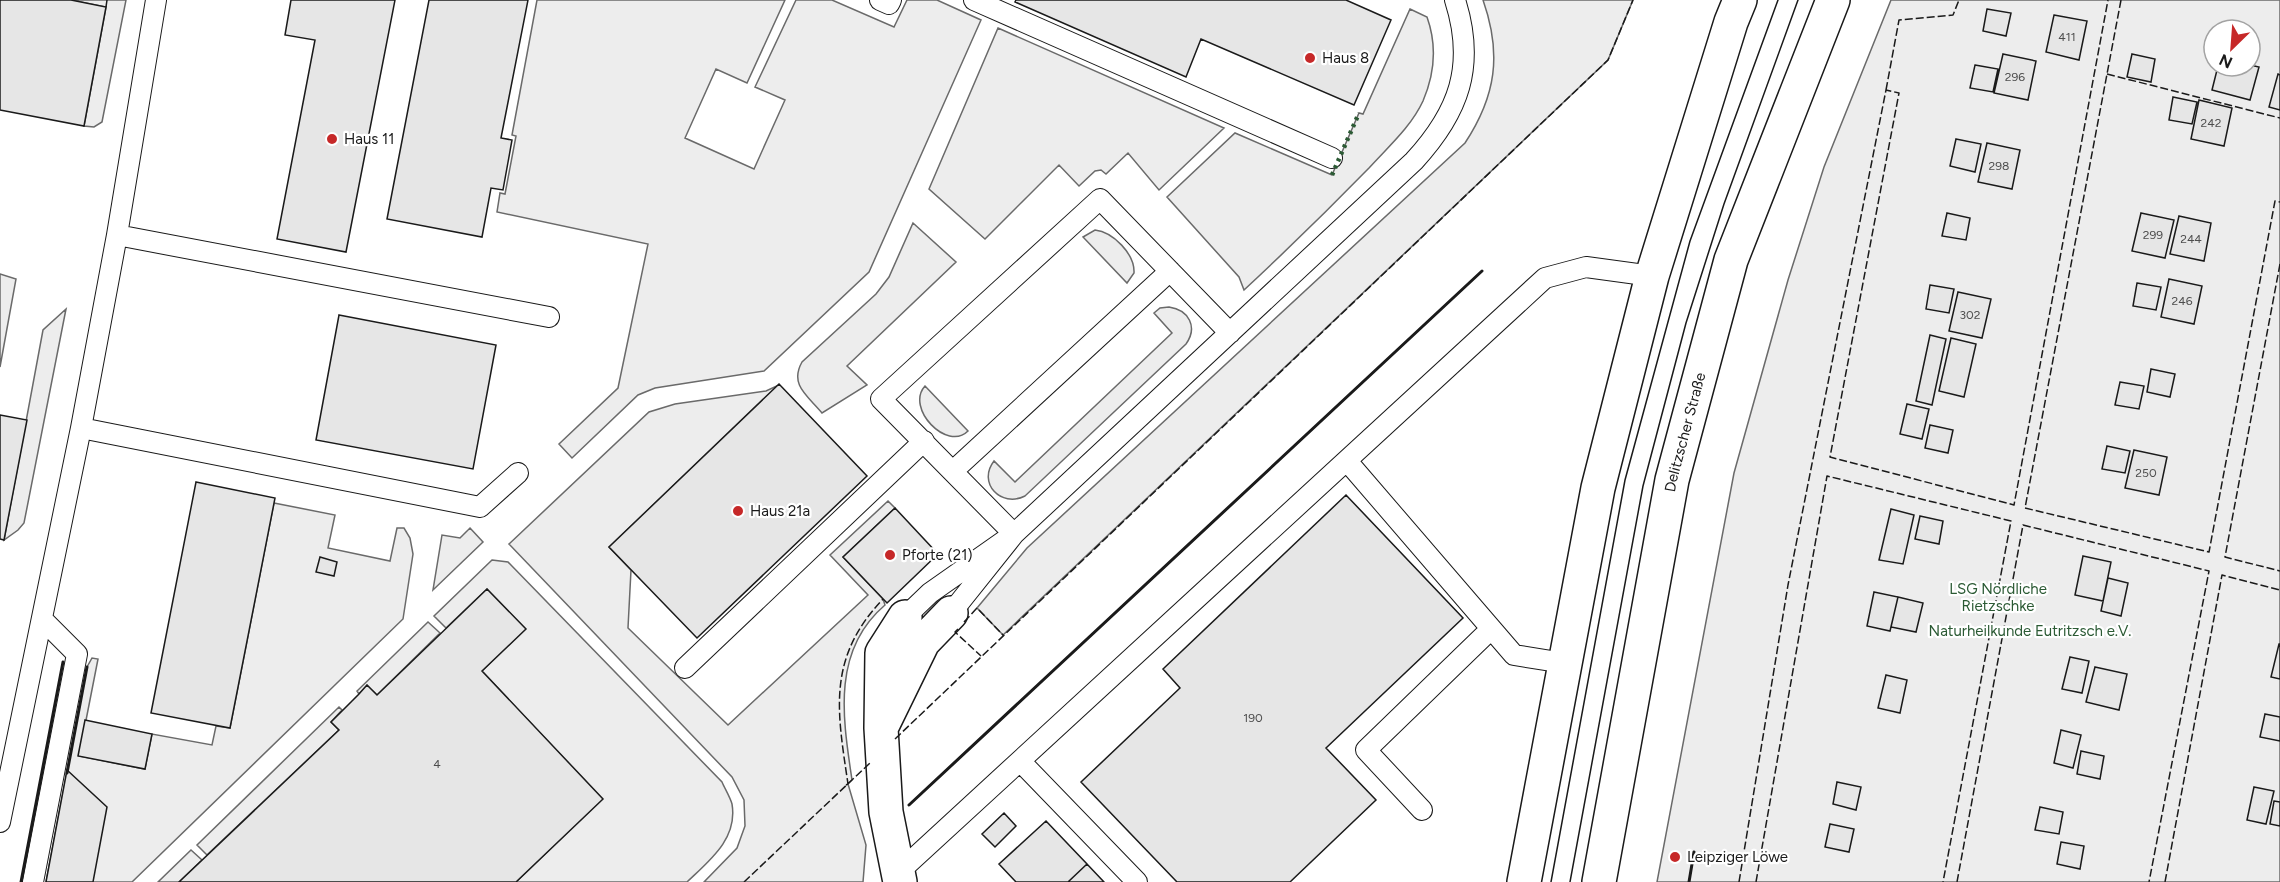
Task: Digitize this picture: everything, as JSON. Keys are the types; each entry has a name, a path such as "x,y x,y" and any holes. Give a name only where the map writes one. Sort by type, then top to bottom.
{"main road":[{"path":"1524,882 1598,488 1652,276 1740,0"},
{"name":"Delitzscher Straße","path":"1599,882 1672,480 1731,260 1833,0"},
{"path":"881,728 923,642 951,613"},
{"path":"899,877 886,812 881,728 882,652 905,617"}],"lane":[{"path":"0,822 81,428 117,235 156,0"},
{"path":"880,0 889,4 891,0"},
{"path":"974,0 1332,158"},
{"path":"905,617 930,593 1014,534 1414,161 1442,128 1453,108 1464,64 1465,42 1462,21 1455,0"},
{"path":"1014,534 882,399 1100,199 1230,333"},
{"path":"117,235 549,317"},
{"path":"899,877 1545,278 1586,267 1652,276"},
{"path":"953,471 1170,271"},
{"path":"81,428 480,507 518,473"},
{"path":"685,668 924,441"},
{"path":"1347,461 1514,655 1564,663"},
{"path":"951,613 1014,534"},
{"path":"33,882 77,654 42,619"},
{"path":"1422,810 1365,750 1491,628"},
{"path":"1022,762 1137,882"}],"green space":[{"path":"71,0 126,0 102,122 94,127 84,126 106,7"},
{"path":"537,0 785,0 747,83 716,69 685,138 754,169 785,100 755,87 796,0 832,0 894,27 907,0 937,0 981,20 869,272 764,371 655,388 638,395 572,458 559,444 618,388 648,244 497,212 500,193 505,194 516,136 512,135"},
{"path":"1483,0 1633,0 1608,60 1003,635 977,608 1027,548 1465,143 1484,108 1493,74 1493,39"},
{"name":"Naturheilkunde Eutritzsch e.V.","path":"1891,0 2280,0 2280,882 1657,882 1734,473 1788,280 1824,167"},
{"path":"1410,9 1427,17 1433,48 1430,80 1418,110 1399,136 1369,168 1244,290 1239,277 1167,197 1235,133 1332,175 1359,113 1363,114"},
{"path":"998,28 1224,128 1159,190 1128,153 1106,174 1101,170 1095,171 1079,186 1059,165 985,239 929,189"},
{"path":"913,223 956,262 847,366 867,385 822,413 799,384 798,377 802,362 876,294 889,277"},
{"path":"1095,230 1116,239 1127,252 1134,273 1127,283 1083,237"},
{"path":"0,274 16,279 0,367"},
{"path":"1169,307 1182,312 1190,320 1190,338 1186,344 1025,496 1008,499 994,491 988,477 989,469 994,461 1015,482 1172,333 1154,313 1160,308"},
{"path":"66,309 24,523 4,540 43,330"},
{"path":"779,385 609,547 631,570 628,628 728,725 868,595 830,555 888,501 895,508 843,557 883,599 885,605 868,623 856,643 848,665 845,687 844,710 852,780 848,784 866,845 863,882 704,882 737,848 745,826 744,800 732,777 509,544 649,412 675,404 766,391"},
{"path":"925,386 968,431 959,436 950,436 931,425 920,405 920,395"},
{"path":"274,503 335,515 328,548 390,561 397,528 404,528 410,538 413,554 403,619 132,882 46,882 87,667 92,658 98,659 79,756 145,769 152,734 212,745 216,726 230,728"},
{"path":"470,528 483,542 433,590 442,535 460,538"},
{"path":"492,560 508,562 722,782 732,804 731,828 720,848 687,882 516,882 602,799 482,671 525,629 487,589 446,628 434,616"},
{"path":"428,622 440,633 377,695 367,685 359,694 357,691"},
{"path":"339,707 342,710 331,722 339,730 207,855 197,845"},
{"path":"191,850 202,860 179,882 158,882"}],"building":[{"path":"0,0 71,0 106,7 84,126 0,110"},
{"name":"Haus 11","path":"291,0 395,0 346,252 277,239 315,40 285,35"},
{"path":"429,0 528,0 501,138 512,140 503,190 491,188 482,237 387,219"},
{"name":"Haus 8","path":"1016,0 1346,0 1391,20 1354,105 1201,39 1186,77 1015,2"},
{"path":"1987,9 2011,13 2006,36 1983,31"},
{"path":"2054,15 2087,21 2079,60 2046,52"},
{"path":"2003,54 2036,61 2028,100 1994,93"},
{"path":"2132,54 2155,59 2151,82 2127,77"},
{"path":"1975,65 1998,69 1993,92 1970,88"},
{"path":"2278,74 2280,75 2280,110 2269,107"},
{"path":"2215,78 2256,78 2250,100 2212,90"},
{"path":"2173,97 2197,102 2192,124 2169,120"},
{"path":"2199,100 2232,108 2224,146 2191,139"},
{"path":"1956,139 1981,144 1975,172 1950,166"},
{"path":"1987,143 2020,150 2012,189 1978,182"},
{"path":"1947,213 1970,218 1966,240 1942,236"},
{"path":"2141,213 2174,220 2165,258 2132,251"},
{"path":"2179,216 2211,223 2204,261 2170,254"},
{"path":"2169,279 2202,286 2194,324 2161,317"},
{"path":"2137,283 2161,287 2156,310 2133,306"},
{"path":"1930,285 1954,289 1949,313 1926,309"},
{"path":"1958,292 1991,299 1982,338 1949,331"},
{"path":"339,315 496,345 473,469 316,440"},
{"path":"1930,335 1946,339 1932,405 1916,401"},
{"path":"1951,338 1976,344 1964,397 1939,391"},
{"path":"2151,369 2175,374 2170,397 2147,392"},
{"path":"2120,382 2144,386 2139,409 2115,405"},
{"name":"Haus 21a","path":"779,384 867,476 697,638 609,547"},
{"path":"1907,404 1929,409 1922,439 1900,434"},
{"path":"0,415 27,420 4,540 0,539"},
{"path":"1930,425 1953,430 1948,453 1925,448"},
{"path":"2107,446 2130,451 2125,473 2102,469"},
{"path":"2134,450 2167,457 2159,495 2125,488"},
{"path":"196,482 275,498 230,728 151,713"},
{"path":"1346,495 1463,618 1326,748 1376,800 1290,882 1177,882 1081,782 1180,688 1163,669"},
{"name":"Pforte (21)","path":"895,508 938,554 887,603 843,557"},
{"path":"1891,509 1914,515 1903,564 1879,560"},
{"path":"1920,516 1943,521 1939,544 1915,539"},
{"path":"2083,556 2111,562 2103,601 2075,595"},
{"path":"320,557 337,562 334,576 316,572"},
{"path":"2108,578 2128,583 2121,616 2101,611"},
{"path":"487,589 526,629 482,671 603,799 516,882 179,882 339,730 331,722 367,685 377,695"},
{"path":"1874,592 1898,597 1890,631 1867,626"},
{"path":"1898,597 1923,603 1916,632 1891,627"},
{"path":"2280,644 2280,679 2271,677"},
{"path":"2070,657 2089,661 2082,693 2062,689"},
{"path":"2095,667 2127,674 2119,710 2086,702"},
{"path":"1886,675 1907,680 1900,713 1878,708"},
{"path":"2265,714 2280,717 2280,741 2260,737"},
{"path":"85,720 152,734 145,769 78,756"},
{"path":"2061,730 2081,735 2073,768 2054,763"},
{"path":"2081,751 2104,756 2100,779 2077,774"},
{"path":"67,770 107,807 93,882 46,882"},
{"path":"1837,782 1861,787 1856,810 1833,804"},
{"path":"2254,787 2274,791 2266,824 2247,820"},
{"path":"2274,801 2280,802 2280,826 2270,824"},
{"path":"2040,807 2063,812 2059,834 2035,830"},
{"path":"1004,813 1016,826 995,847 982,834"},
{"path":"1046,821 1087,864 1068,882 1016,882 999,864"},
{"path":"1830,824 1854,829 1849,852 1825,847"},
{"path":"2061,842 2084,846 2080,869 2057,864"},
{"path":"1087,864 1104,882 1068,882"}],"tram line":[{"path":"1551,882 1625,480 1690,241 1778,0"},
{"path":"1570,882 1643,486 1686,323 1724,204 1798,0"}],"hedge":[{"path":"1332,175 1359,113"}],"fence":[{"path":"106,7 107,0"},
{"path":"895,739 1608,60 1633,0"},
{"path":"1886,90 1899,20 1953,15 1959,0"},
{"path":"1739,882 1788,585 1886,90 1899,93 1830,457 2014,505 2108,0"},
{"path":"2121,0 2025,508 2209,552 2275,201 2280,202"},
{"path":"2107,74 2280,118"},
{"path":"2280,264 2225,557 2280,571"},
{"path":"1756,882 1827,476 2011,521 1943,882"},
{"path":"1957,882 2023,525 2209,571 2149,882"},
{"path":"2165,882 2222,575 2280,590"},
{"path":"846,785 848,784 839,709 844,664 852,642 883,599"},
{"path":"964,622 977,608 1003,635"},
{"path":"958,629 955,632 981,656"},
{"path":"744,882 871,762"}],"wall":[{"path":"909,805 1482,271"},
{"path":"21,882 63,662"},
{"path":"67,773 87,667"},
{"path":"1689,882 1694,852"}],"place":[{"name":"Haus 8","path":"1310,58"},
{"name":"Haus 11","path":"332,139"},
{"name":"Haus 21a","path":"738,511"},
{"name":"Pforte (21)","path":"890,555"},
{"name":"Leipziger Löwe","path":"1675,857"}],"park label":[{"name":"LSG Nördliche Rietzschke","path":"1998,598"}]}
